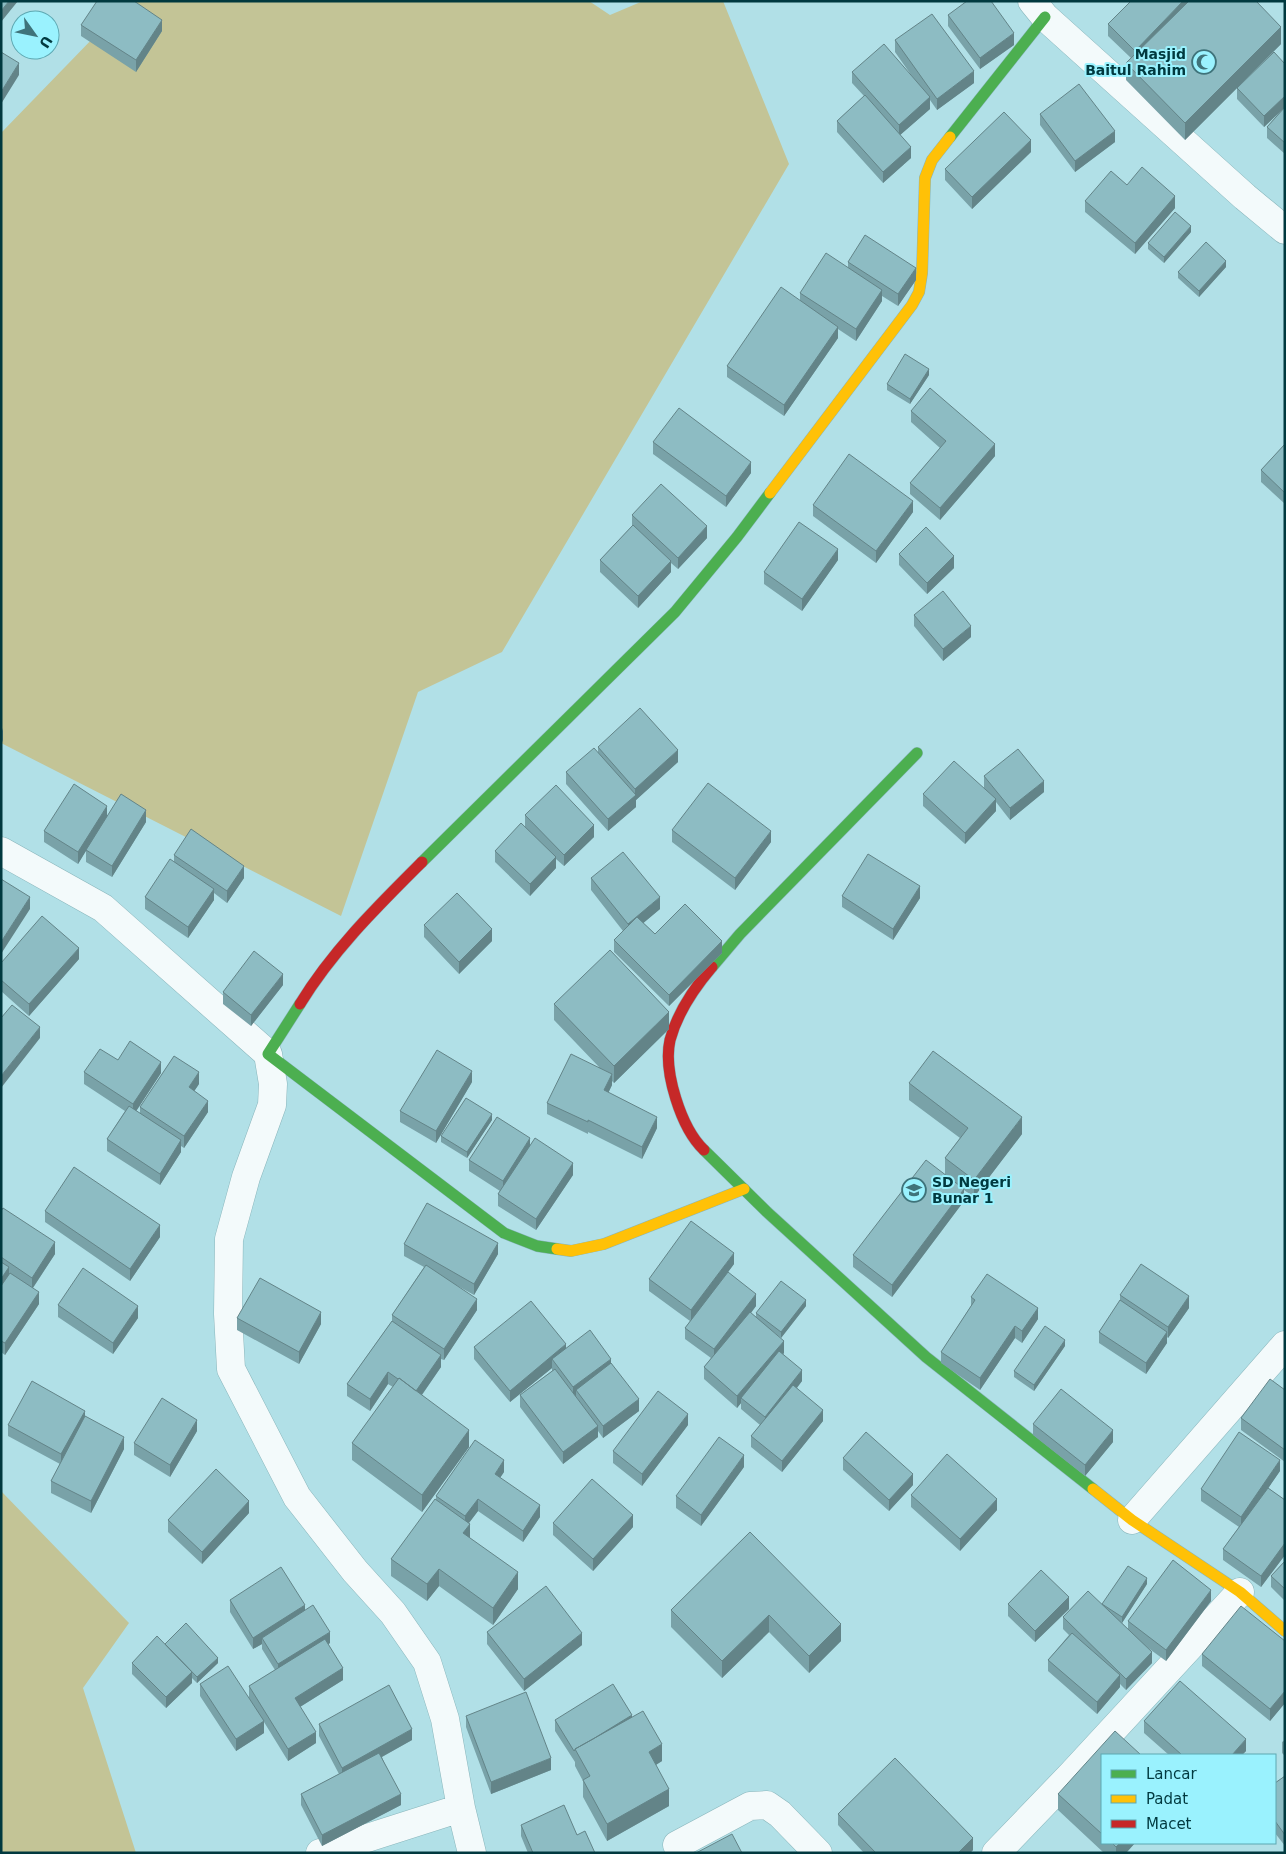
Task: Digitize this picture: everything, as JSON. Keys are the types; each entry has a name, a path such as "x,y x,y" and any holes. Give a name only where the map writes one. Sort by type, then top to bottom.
{"street":[{"path":"472,1853 461,1808 445,1720 427,1662 393,1613 355,1571 297,1497 230,1369 228,1314 229,1239 246,1176 272,1105 273,1084 268,1054 314,981 342,945 381,903 675,612 737,537 912,305 919,292 922,273 925,178 928,168 1038,9 1245,197 1285,230"},
{"path":"917,753 740,934 704,976 678,1016 670,1042 670,1064 672,1089 682,1117 700,1148 926,1357 1132,1520 1240,1592 1285,1631"},
{"path":"1,851 103,908 268,1054 504,1232 537,1246 571,1251 604,1244 744,1189"},
{"path":"1132,1520 1285,1345"},
{"path":"996,1853 1085,1760 1240,1592"},
{"path":"677,1845 750,1806 766,1805 780,1814 818,1853"},
{"path":"320,1853 461,1808"}],"green space":[{"path":"129,1 589,1 610,15 643,1 723,1 789,164 502,652 418,692 341,916 1,743 1,133"},
{"path":"1,1491 129,1623 83,1688 136,1853 1,1853"}],"building":[{"path":"1,1 9,1 1,11"},
{"path":"97,1 134,1 162,20 136,60 81,25"},
{"path":"967,1 991,1 1014,33 980,58 948,15"},
{"path":"1131,1 1183,1 1135,51 1108,24"},
{"name":"Masjid Baitul Rahim","path":"1189,1 1256,1 1281,27 1185,123 1126,63"},
{"path":"932,14 974,71 937,99 895,40"},
{"path":"884,44 930,97 899,125 852,72"},
{"path":"1,52 10,58 10,60 19,63 1,92"},
{"path":"1274,52 1285,64 1285,96 1264,116 1237,88"},
{"path":"1079,84 1115,131 1075,161 1040,114"},
{"path":"865,95 911,147 883,172 837,121"},
{"path":"1285,107 1285,143 1267,127"},
{"path":"1004,112 1031,140 972,197 945,169"},
{"path":"1142,167 1175,196 1135,243 1085,201 1111,171 1127,185"},
{"path":"1175,212 1191,226 1164,257 1148,243"},
{"path":"865,235 916,268 898,294 848,262"},
{"path":"1206,242 1226,261 1199,291 1178,272"},
{"path":"826,253 882,290 856,329 800,293"},
{"path":"781,287 838,327 784,405 727,366"},
{"path":"905,354 929,369 910,399 887,384"},
{"path":"930,388 995,444 940,508 910,483 946,441 911,411"},
{"path":"679,408 751,462 726,496 653,442"},
{"path":"1285,444 1285,493 1261,470"},
{"path":"849,454 913,501 876,551 813,505"},
{"path":"661,484 707,526 678,558 632,515"},
{"path":"799,522 838,549 802,599 764,572"},
{"path":"633,525 671,561 638,596 600,560"},
{"path":"926,527 954,556 927,583 899,554"},
{"path":"943,591 971,626 943,649 914,615"},
{"path":"640,708 678,750 635,789 598,747"},
{"path":"594,748 636,795 608,819 566,772"},
{"path":"1018,749 1044,781 1010,808 984,776"},
{"path":"954,761 996,799 965,833 923,794"},
{"path":"708,783 771,831 735,878 672,830"},
{"path":"74,784 107,806 78,852 44,831"},
{"path":"556,785 594,825 564,855 525,815"},
{"path":"121,794 146,810 112,866 86,850"},
{"path":"521,823 556,857 530,884 495,851"},
{"path":"191,829 244,866 227,891 174,855"},
{"path":"623,852 660,897 628,924 591,878"},
{"path":"868,854 920,886 893,929 842,896"},
{"path":"170,859 214,889 188,927 145,897"},
{"path":"1,879 30,897 1,942"},
{"path":"457,893 492,929 459,962 424,925"},
{"path":"685,904 722,941 669,995 614,940 637,917 655,934"},
{"path":"42,916 79,948 29,1004 1,980 1,963"},
{"path":"610,950 669,1012 614,1066 554,1004"},
{"path":"254,951 283,974 251,1015 223,992"},
{"path":"12,1005 40,1027 1,1076 1,1018"},
{"path":"130,1041 161,1062 133,1104 84,1072 100,1049 118,1060"},
{"path":"437,1050 472,1071 436,1131 400,1111"},
{"path":"933,1051 1022,1117 974,1180 945,1158 968,1128 909,1083"},
{"path":"571,1054 612,1074 604,1090 657,1117 642,1147 588,1120 588,1122 547,1103"},
{"path":"174,1056 199,1072 189,1087 208,1101 184,1136 140,1107"},
{"path":"466,1098 492,1114 467,1152 441,1136"},
{"path":"129,1106 181,1140 160,1174 107,1139"},
{"path":"497,1117 530,1138 503,1181 469,1160"},
{"path":"535,1138 573,1163 536,1219 498,1194"},
{"path":"926,1160 964,1189 892,1285 853,1255"},
{"path":"74,1167 160,1225 130,1269 45,1211"},
{"path":"427,1203 498,1243 474,1284 404,1244"},
{"path":"3,1208 55,1242 32,1278 1,1257 1,1211"},
{"path":"691,1221 734,1253 691,1310 649,1279"},
{"path":"1,1262 9,1267 1,1279"},
{"path":"1141,1264 1189,1296 1168,1327 1120,1295"},
{"path":"426,1265 477,1299 444,1349 392,1315"},
{"path":"83,1268 138,1306 113,1343 58,1305"},
{"path":"728,1272 756,1294 714,1349 685,1328"},
{"path":"10,1273 39,1292 5,1343 1,1341 1,1286"},
{"path":"987,1274 1038,1308 1022,1331 1015,1326 980,1378 941,1352 975,1300 971,1297"},
{"path":"260,1278 321,1312 299,1352 237,1318"},
{"path":"781,1281 806,1300 781,1332 756,1313"},
{"path":"1120,1300 1167,1332 1146,1363 1099,1332"},
{"path":"531,1301 566,1344 510,1391 474,1347"},
{"path":"750,1312 784,1341 737,1396 704,1367"},
{"path":"392,1321 441,1355 416,1391 388,1372 370,1399 347,1384"},
{"path":"1045,1326 1065,1340 1034,1385 1014,1371"},
{"path":"590,1330 611,1359 573,1387 552,1359"},
{"path":"779,1351 802,1370 765,1417 741,1398"},
{"path":"611,1363 639,1399 603,1426 576,1390"},
{"path":"555,1369 598,1426 563,1452 520,1395"},
{"path":"399,1378 469,1430 422,1495 352,1443"},
{"path":"1270,1379 1285,1390 1285,1450 1241,1418"},
{"path":"32,1381 85,1411 61,1454 8,1425"},
{"path":"793,1385 823,1410 782,1461 751,1436"},
{"path":"1061,1389 1113,1430 1085,1465 1033,1424"},
{"path":"658,1391 688,1414 642,1474 613,1451"},
{"path":"162,1398 197,1420 170,1465 134,1443"},
{"path":"85,1416 124,1437 91,1501 51,1481"},
{"path":"866,1432 913,1474 889,1500 843,1458"},
{"path":"1239,1432 1280,1460 1241,1517 1201,1489"},
{"path":"719,1437 744,1455 701,1515 676,1496"},
{"path":"475,1440 504,1460 495,1474 540,1505 523,1531 478,1499 465,1516 436,1496"},
{"path":"947,1454 997,1499 960,1539 911,1495"},
{"path":"216,1469 249,1501 202,1552 168,1520"},
{"path":"592,1479 633,1515 593,1559 553,1523"},
{"path":"1268,1488 1285,1500 1285,1543 1261,1576 1223,1549"},
{"path":"435,1499 470,1524 463,1533 518,1572 493,1608 439,1569 427,1584 391,1559"},
{"path":"750,1532 841,1624 809,1656 769,1615 722,1661 671,1610"},
{"path":"1173,1560 1211,1590 1166,1650 1128,1621"},
{"path":"1285,1561 1285,1589 1271,1576"},
{"path":"1128,1566 1147,1578 1122,1617 1102,1604"},
{"path":"281,1567 305,1605 253,1638 230,1600"},
{"path":"1041,1570 1069,1597 1035,1631 1008,1604"},
{"path":"546,1586 582,1633 524,1679 487,1632"},
{"path":"1088,1591 1152,1652 1126,1679 1063,1617"},
{"path":"313,1605 330,1632 278,1664 262,1638"},
{"path":"1241,1606 1285,1641 1285,1691 1270,1709 1202,1654"},
{"path":"186,1623 218,1658 197,1677 165,1644"},
{"path":"1072,1633 1120,1675 1097,1702 1048,1660"},
{"path":"157,1636 192,1672 166,1697 132,1663"},
{"path":"325,1639 343,1668 295,1698 316,1732 288,1749 249,1686"},
{"path":"228,1666 264,1721 236,1739 200,1684"},
{"path":"1180,1681 1246,1739 1233,1754 1181,1754 1144,1721"},
{"path":"613,1684 632,1715 574,1751 555,1720"},
{"path":"389,1685 412,1729 342,1768 319,1724"},
{"path":"526,1692 551,1758 491,1782 466,1716"},
{"path":"643,1711 662,1744 649,1752 669,1789 607,1824 583,1780 590,1776 575,1749"},
{"path":"1115,1731 1140,1754 1101,1754 1101,1833 1058,1794"},
{"path":"379,1753 401,1794 322,1835 301,1794"},
{"path":"895,1758 973,1838 958,1853 876,1853 838,1814"},
{"path":"1285,1776 1285,1835 1276,1822 1276,1782"},
{"path":"564,1805 577,1835 585,1831 595,1853 533,1853 521,1825"},
{"path":"732,1834 742,1853 696,1853"}],"traffic: fast":[{"path":"950,137 1045,17"},
{"path":"422,862 675,612 737,537 770,493"},
{"path":"712,967 740,934 917,753"},
{"path":"300,1004 268,1054 504,1233 537,1246 557,1249"},
{"path":"704,1150 767,1212 926,1357 1093,1489"}],"traffic: slow":[{"path":"770,493 912,305 919,292 922,273 925,178 932,160 950,137"},
{"path":"557,1249 571,1251 604,1244 744,1189"},
{"path":"1093,1489 1132,1520 1240,1592 1285,1631"}],"traffic: jam":[{"path":"300,1004 341,947 372,912 422,862"},
{"path":"704,1150 688,1128 681,1114 672,1083 669,1053 673,1030 682,1011 699,983 712,967"}],"place":[{"name":"Masjid Baitul Rahim","path":"1204,62"},
{"name":"SD Negeri Bunar 1","path":"914,1190"}]}
